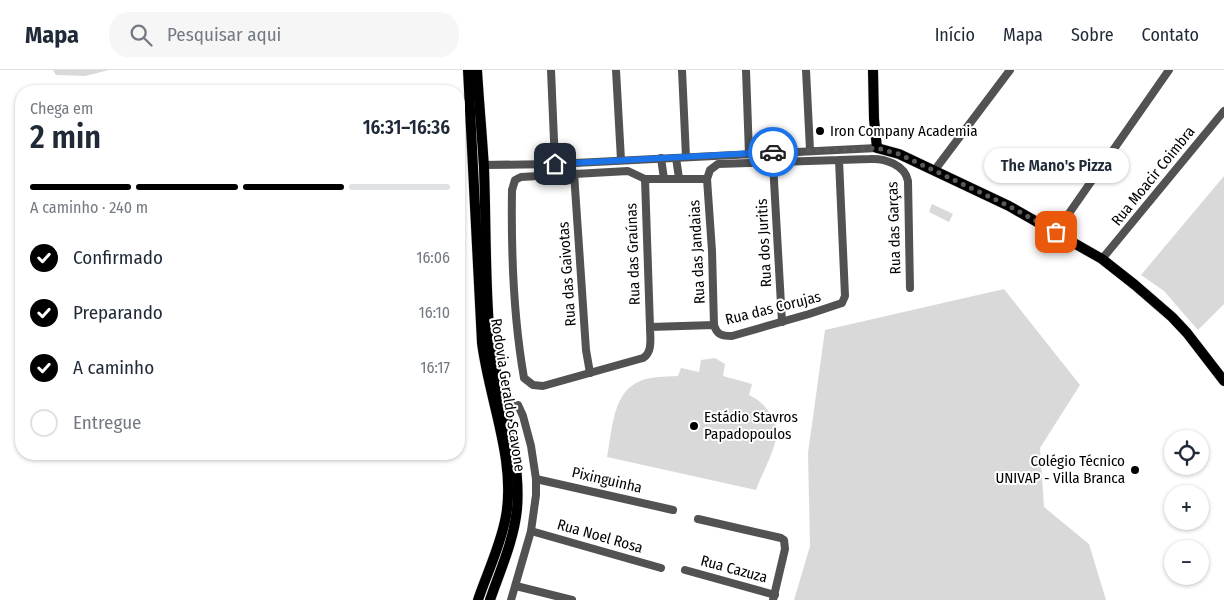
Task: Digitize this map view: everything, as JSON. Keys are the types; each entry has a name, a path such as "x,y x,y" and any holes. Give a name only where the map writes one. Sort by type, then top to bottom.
{"main road":[{"name":"Rodovia Geraldo Scavone","path":"468,70 482,342 487,376 505,458 508,495 502,530 478,600"},
{"name":"Rodovia Geraldo Scavone","path":"477,70 483,165 489,327 513,450 517,490 513,531 490,600"},
{"path":"873,70 874,119 877,148 899,154 1009,206 1102,259 1136,285 1172,317 1188,333 1224,380"}],"street":[{"path":"551,70 555,164"},
{"path":"616,70 621,160"},
{"path":"682,70 686,157"},
{"path":"746,70 749,154"},
{"path":"806,70 810,150"},
{"path":"934,172 1010,70"},
{"path":"1056,232 1169,70"},
{"name":"Rua Moacir Coimbra","path":"1102,259 1224,111"},
{"path":"483,165 555,164 877,148"},
{"path":"660,158 664,179"},
{"path":"676,158 679,178"},
{"name":"Rua das Garças","path":"839,160 876,158 902,169 907,176 910,288"},
{"path":"650,327 650,349 645,357 543,386 533,385 524,378 515,320 511,255 512,190 515,180 521,177 628,171 645,179 706,178 710,170 718,164 839,160"},
{"name":"Rua das Corujas","path":"650,327 714,324 717,332 724,336 732,336 838,306 845,296 839,160"},
{"name":"Rua dos Juritis","path":"773,163 782,322"},
{"name":"Rua das Gaivotas","path":"574,173 586,350 590,372"},
{"name":"Rua das Jandaias","path":"706,178 712,251 714,324"},
{"name":"Rua das Graúnas","path":"645,179 650,327"},
{"path":"504,409 518,406 521,411 531,446 536,479 536,495 531,531 511,600"},
{"name":"Pixinguinha","path":"536,479 673,510"},
{"path":"698,519 784,540 786,549 774,597"},
{"name":"Rua Noel Rosa","path":"531,531 661,568"},
{"name":"Rua Cazuza","path":"685,570 774,597"},
{"path":"516,586 572,600"}],"shaded area":[{"path":"53,70 109,70 85,76 56,75"},
{"path":"1224,176 1224,304 1198,330 1164,291 1141,275"},
{"path":"932,204 953,214 949,222 929,212"},
{"path":"1004,289 1080,385 1040,448 1044,507 1089,544 1106,600 794,600 810,546 808,453 825,330"},
{"name":"Estádio Stavros Papadopoulos","path":"715,358 725,364 723,376 752,384 749,395 765,407 775,425 775,444 756,490 607,457 614,416 622,397 628,389 646,379 678,376 681,368 699,372 701,360"}],"way so far":[{"path":"773,152 884,149 899,154 1009,206 1056,232"}],"place":[{"name":"Iron Company Academia","path":"820,131"},
{"name":"The Mano's Pizza","path":"1056,232"},
{"name":"Estádio Stavros Papadopoulos","path":"694,426"},
{"name":"Colégio Técnico UNIVAP - Villa Branca","path":"1135,470"}],"route":[{"path":"555,164 773,152"}]}
